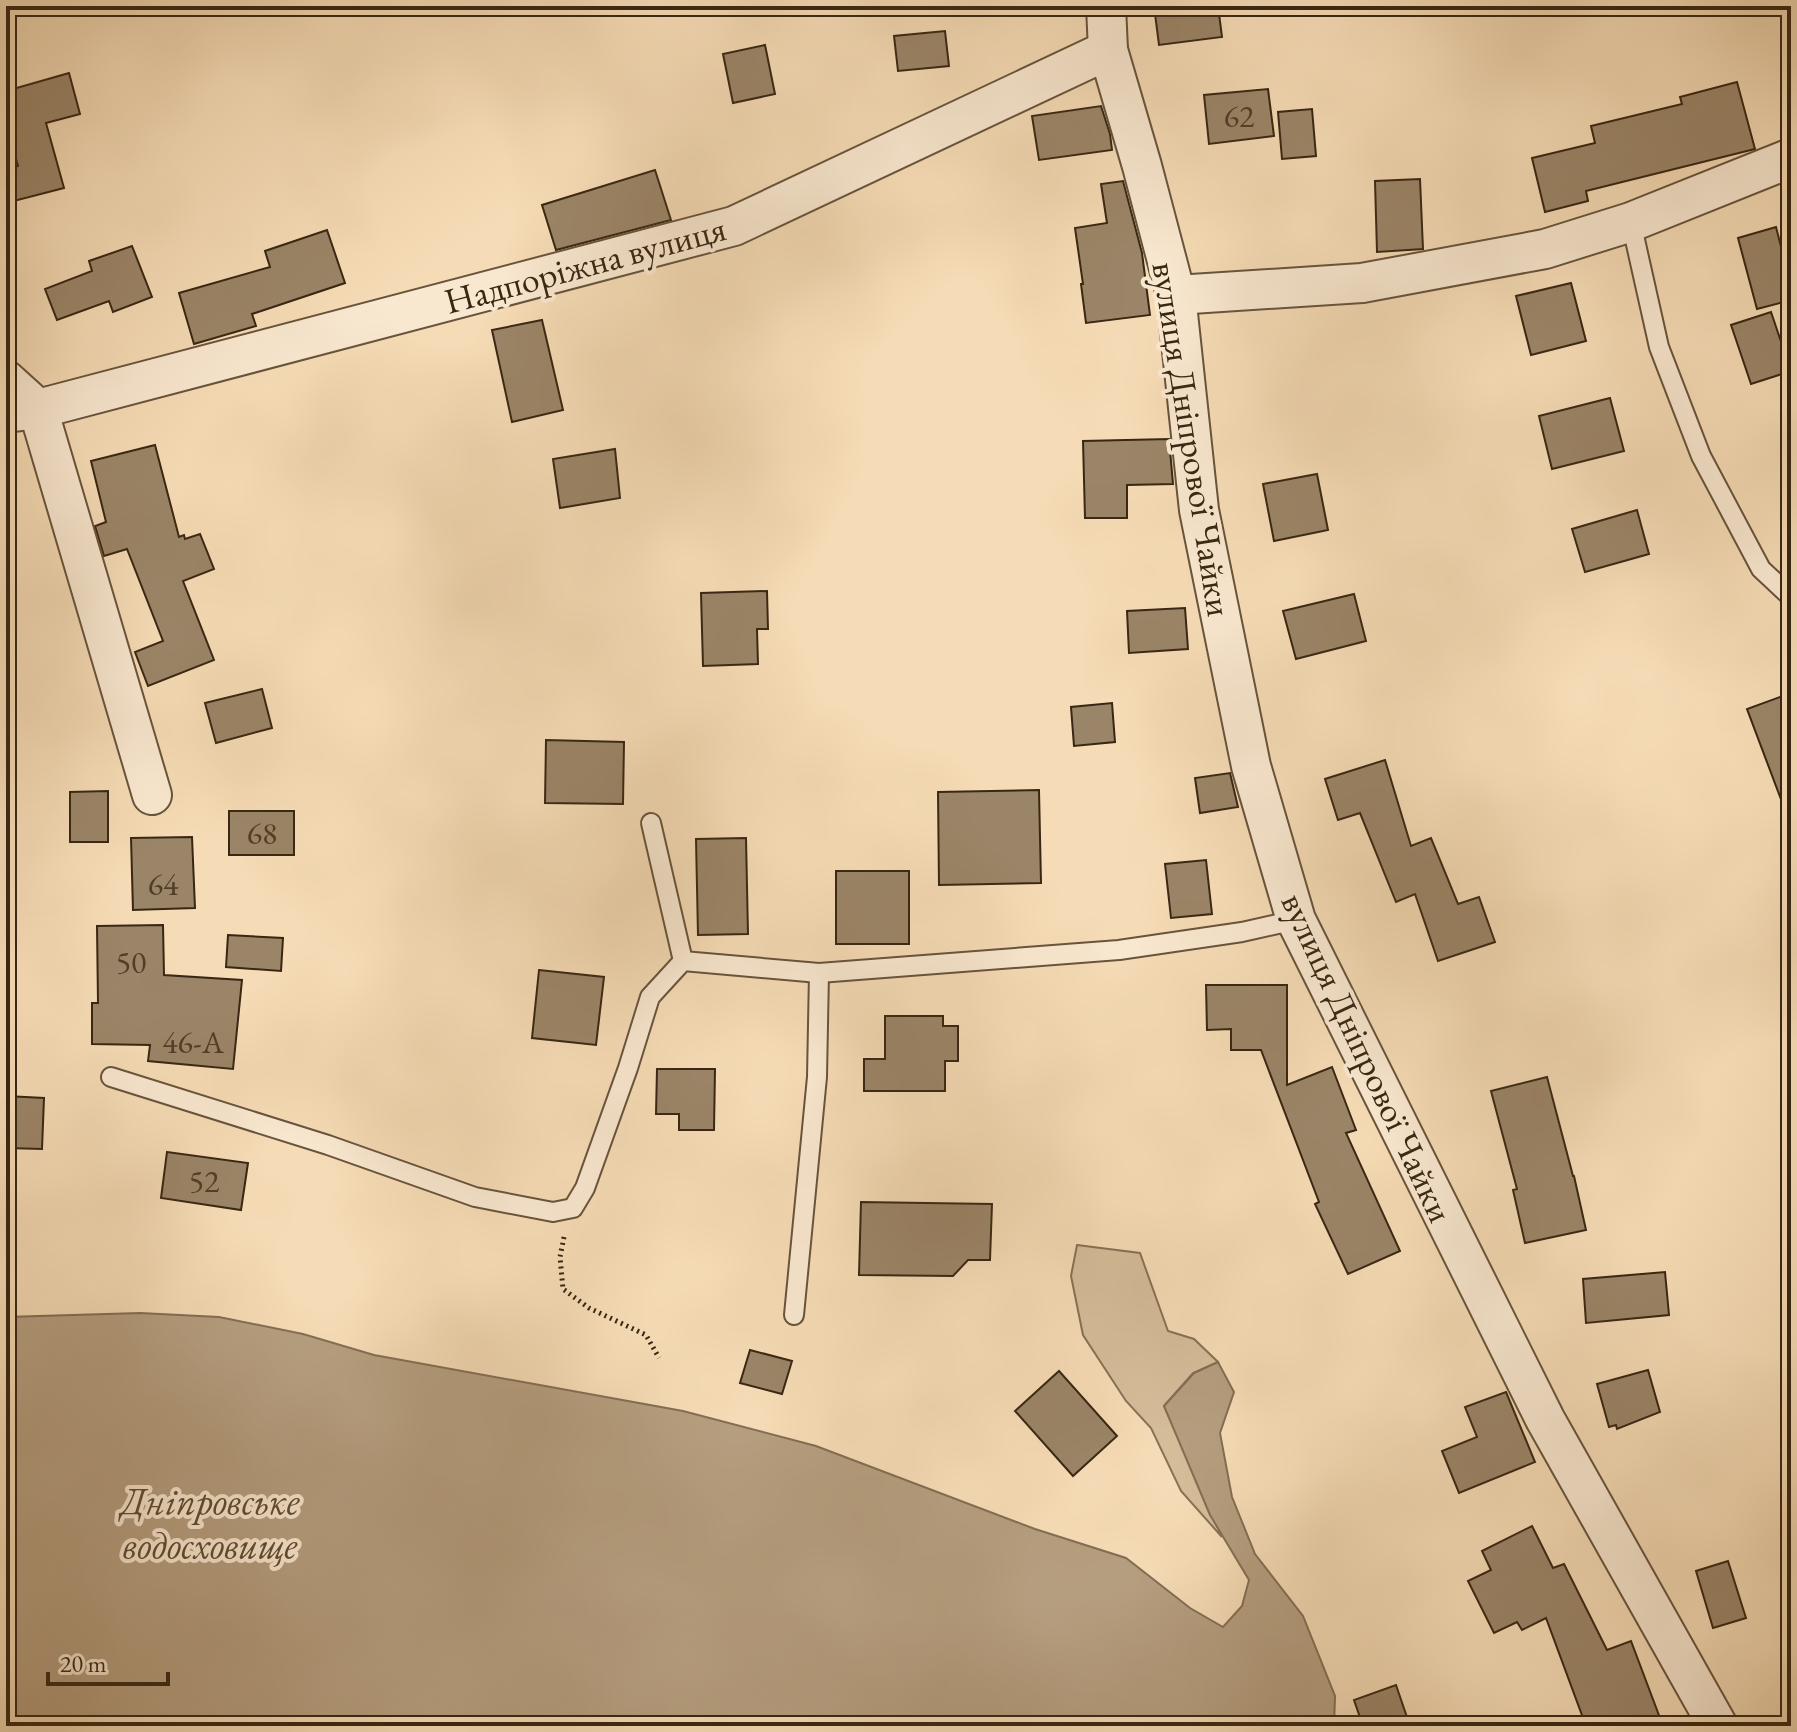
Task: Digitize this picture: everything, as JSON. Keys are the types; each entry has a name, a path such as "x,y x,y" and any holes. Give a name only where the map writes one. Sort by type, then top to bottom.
{"street":[{"name":"вулиця Дніпрової Чайки","path":"1106,6 1108,50 1176,295 1199,510 1251,766 1296,920 1545,1419 1718,1726"},
{"name":"Надпоріжна вулиця","path":"22,411 734,226 1108,50"},
{"path":"1176,295 1362,283 1545,249 1631,222 1791,158"},
{"path":"6,380 22,411 152,795"}],"lane":[{"path":"1631,222 1659,347 1701,456 1761,569 1791,597"},
{"path":"651,823 683,961"},
{"path":"683,961 819,973 1119,950 1242,932 1296,920"},
{"path":"111,1077 328,1145 475,1197 553,1212 569,1209 573,1208 585,1188 650,997 683,961"},
{"path":"794,1315 817,1077 819,973"}],"path":[{"path":"569,1209 560,1257 563,1289 589,1308 646,1335 659,1358"}],"shaded area":[{"path":"1077,1245 1140,1253 1168,1331 1194,1339 1218,1362 1193,1373 1164,1406 1222,1537 1181,1491 1151,1428 1126,1401 1083,1335 1071,1276"}],"water":[{"name":"Дніпровське водосховище","path":"140,1313 219,1317 303,1334 374,1355 683,1411 816,1446 1035,1529 1126,1558 1190,1608 1223,1627 1242,1606 1249,1580 1210,1515 1164,1406 1194,1373 1218,1362 1234,1392 1220,1433 1232,1497 1255,1554 1303,1616 1335,1696 1334,1726 6,1726 6,1317"}],"building":[{"path":"1154,6 1218,6 1222,37 1159,45"},
{"path":"945,31 949,66 898,71 894,36"},
{"path":"765,45 775,94 733,103 723,54"},
{"path":"69,73 80,114 46,123 64,188 6,203 6,169 18,166 6,122 6,91"},
{"path":"1737,82 1755,149 1586,191 1588,201 1545,212 1532,158 1595,143 1591,126 1682,104 1680,97"},
{"path":"1268,89 1274,136 1209,144 1204,95"},
{"path":"1101,106 1112,150 1039,160 1032,116"},
{"path":"1312,109 1316,156 1282,159 1278,112"},
{"path":"655,170 671,220 556,250 542,205"},
{"path":"1420,179 1423,249 1377,252 1375,181"},
{"path":"1123,181 1142,253 1150,315 1086,323 1075,228 1107,223 1101,184"},
{"path":"1776,227 1791,286 1791,300 1757,309 1738,238"},
{"path":"327,230 345,283 252,314 256,326 194,344 179,293 270,267 265,251"},
{"path":"132,246 152,297 113,312 109,301 57,320 45,289 92,271 89,261"},
{"path":"1571,283 1586,341 1531,355 1516,296"},
{"path":"1771,312 1791,371 1751,384 1731,325"},
{"path":"542,320 563,410 512,422 492,330"},
{"path":"1610,398 1624,451 1552,469 1539,416"},
{"path":"1169,439 1173,484 1127,485 1127,518 1085,518 1083,441"},
{"path":"155,445 179,537 184,535 185,539 200,534 214,569 183,581 214,660 148,686 135,652 163,641 127,549 104,556 95,526 106,522 91,461"},
{"path":"615,449 620,498 560,508 553,459"},
{"path":"1317,474 1328,530 1274,541 1263,484"},
{"path":"1637,510 1649,554 1585,572 1572,529"},
{"path":"767,591 768,629 757,629 758,664 703,666 701,593"},
{"path":"1354,594 1366,641 1296,659 1283,611"},
{"path":"1185,608 1188,649 1129,653 1127,611"},
{"path":"262,689 272,728 216,743 205,703"},
{"path":"1791,693 1791,817 1788,818 1747,709"},
{"path":"1112,703 1115,742 1074,746 1071,707"},
{"path":"546,740 624,742 623,804 545,803"},
{"path":"1385,760 1411,846 1431,838 1458,904 1479,897 1495,942 1438,961 1415,894 1396,902 1360,813 1338,820 1325,779"},
{"path":"1230,773 1238,807 1200,813 1195,778"},
{"path":"1039,790 1041,883 939,885 938,792"},
{"path":"108,791 108,842 70,842 70,792"},
{"path":"229,811 294,811 294,855 229,855"},
{"path":"192,837 195,908 133,910 131,838"},
{"path":"746,838 748,934 698,935 696,839"},
{"path":"1206,860 1212,914 1171,918 1165,864"},
{"path":"836,871 909,871 909,944 836,944"},
{"path":"163,925 164,975 242,980 233,1069 148,1061 150,1045 92,1044 92,1003 98,1003 97,926"},
{"path":"228,935 283,938 281,971 226,967"},
{"path":"539,970 604,977 596,1045 532,1038"},
{"path":"1206,985 1287,985 1287,1085 1332,1067 1356,1130 1346,1133 1400,1251 1348,1274 1315,1204 1319,1202 1261,1050 1231,1050 1231,1029 1207,1030"},
{"path":"885,1016 943,1016 943,1026 958,1026 958,1061 945,1061 945,1091 864,1091 864,1059 885,1059"},
{"path":"657,1069 715,1069 714,1130 679,1130 679,1114 656,1114"},
{"path":"1547,1077 1586,1230 1525,1243 1513,1190 1517,1189 1491,1091"},
{"path":"6,1096 44,1098 42,1149 6,1148"},
{"path":"167,1152 248,1163 241,1210 161,1198"},
{"path":"861,1202 992,1204 990,1260 968,1260 953,1276 859,1275"},
{"path":"1665,1272 1669,1315 1586,1323 1583,1279"},
{"path":"750,1350 792,1361 782,1394 740,1383"},
{"path":"1648,1370 1660,1412 1617,1429 1616,1425 1609,1427 1597,1384"},
{"path":"1059,1371 1117,1436 1073,1476 1015,1411"},
{"path":"1506,1392 1535,1462 1459,1493 1442,1451 1477,1437 1465,1407"},
{"path":"1532,1526 1553,1568 1564,1564 1607,1650 1631,1641 1663,1726 1586,1726 1546,1618 1522,1630 1517,1622 1494,1633 1468,1581 1491,1570 1482,1551"},
{"path":"1728,1561 1746,1618 1713,1628 1696,1571"},
{"path":"1396,1685 1410,1726 1363,1726 1354,1700"}]}
